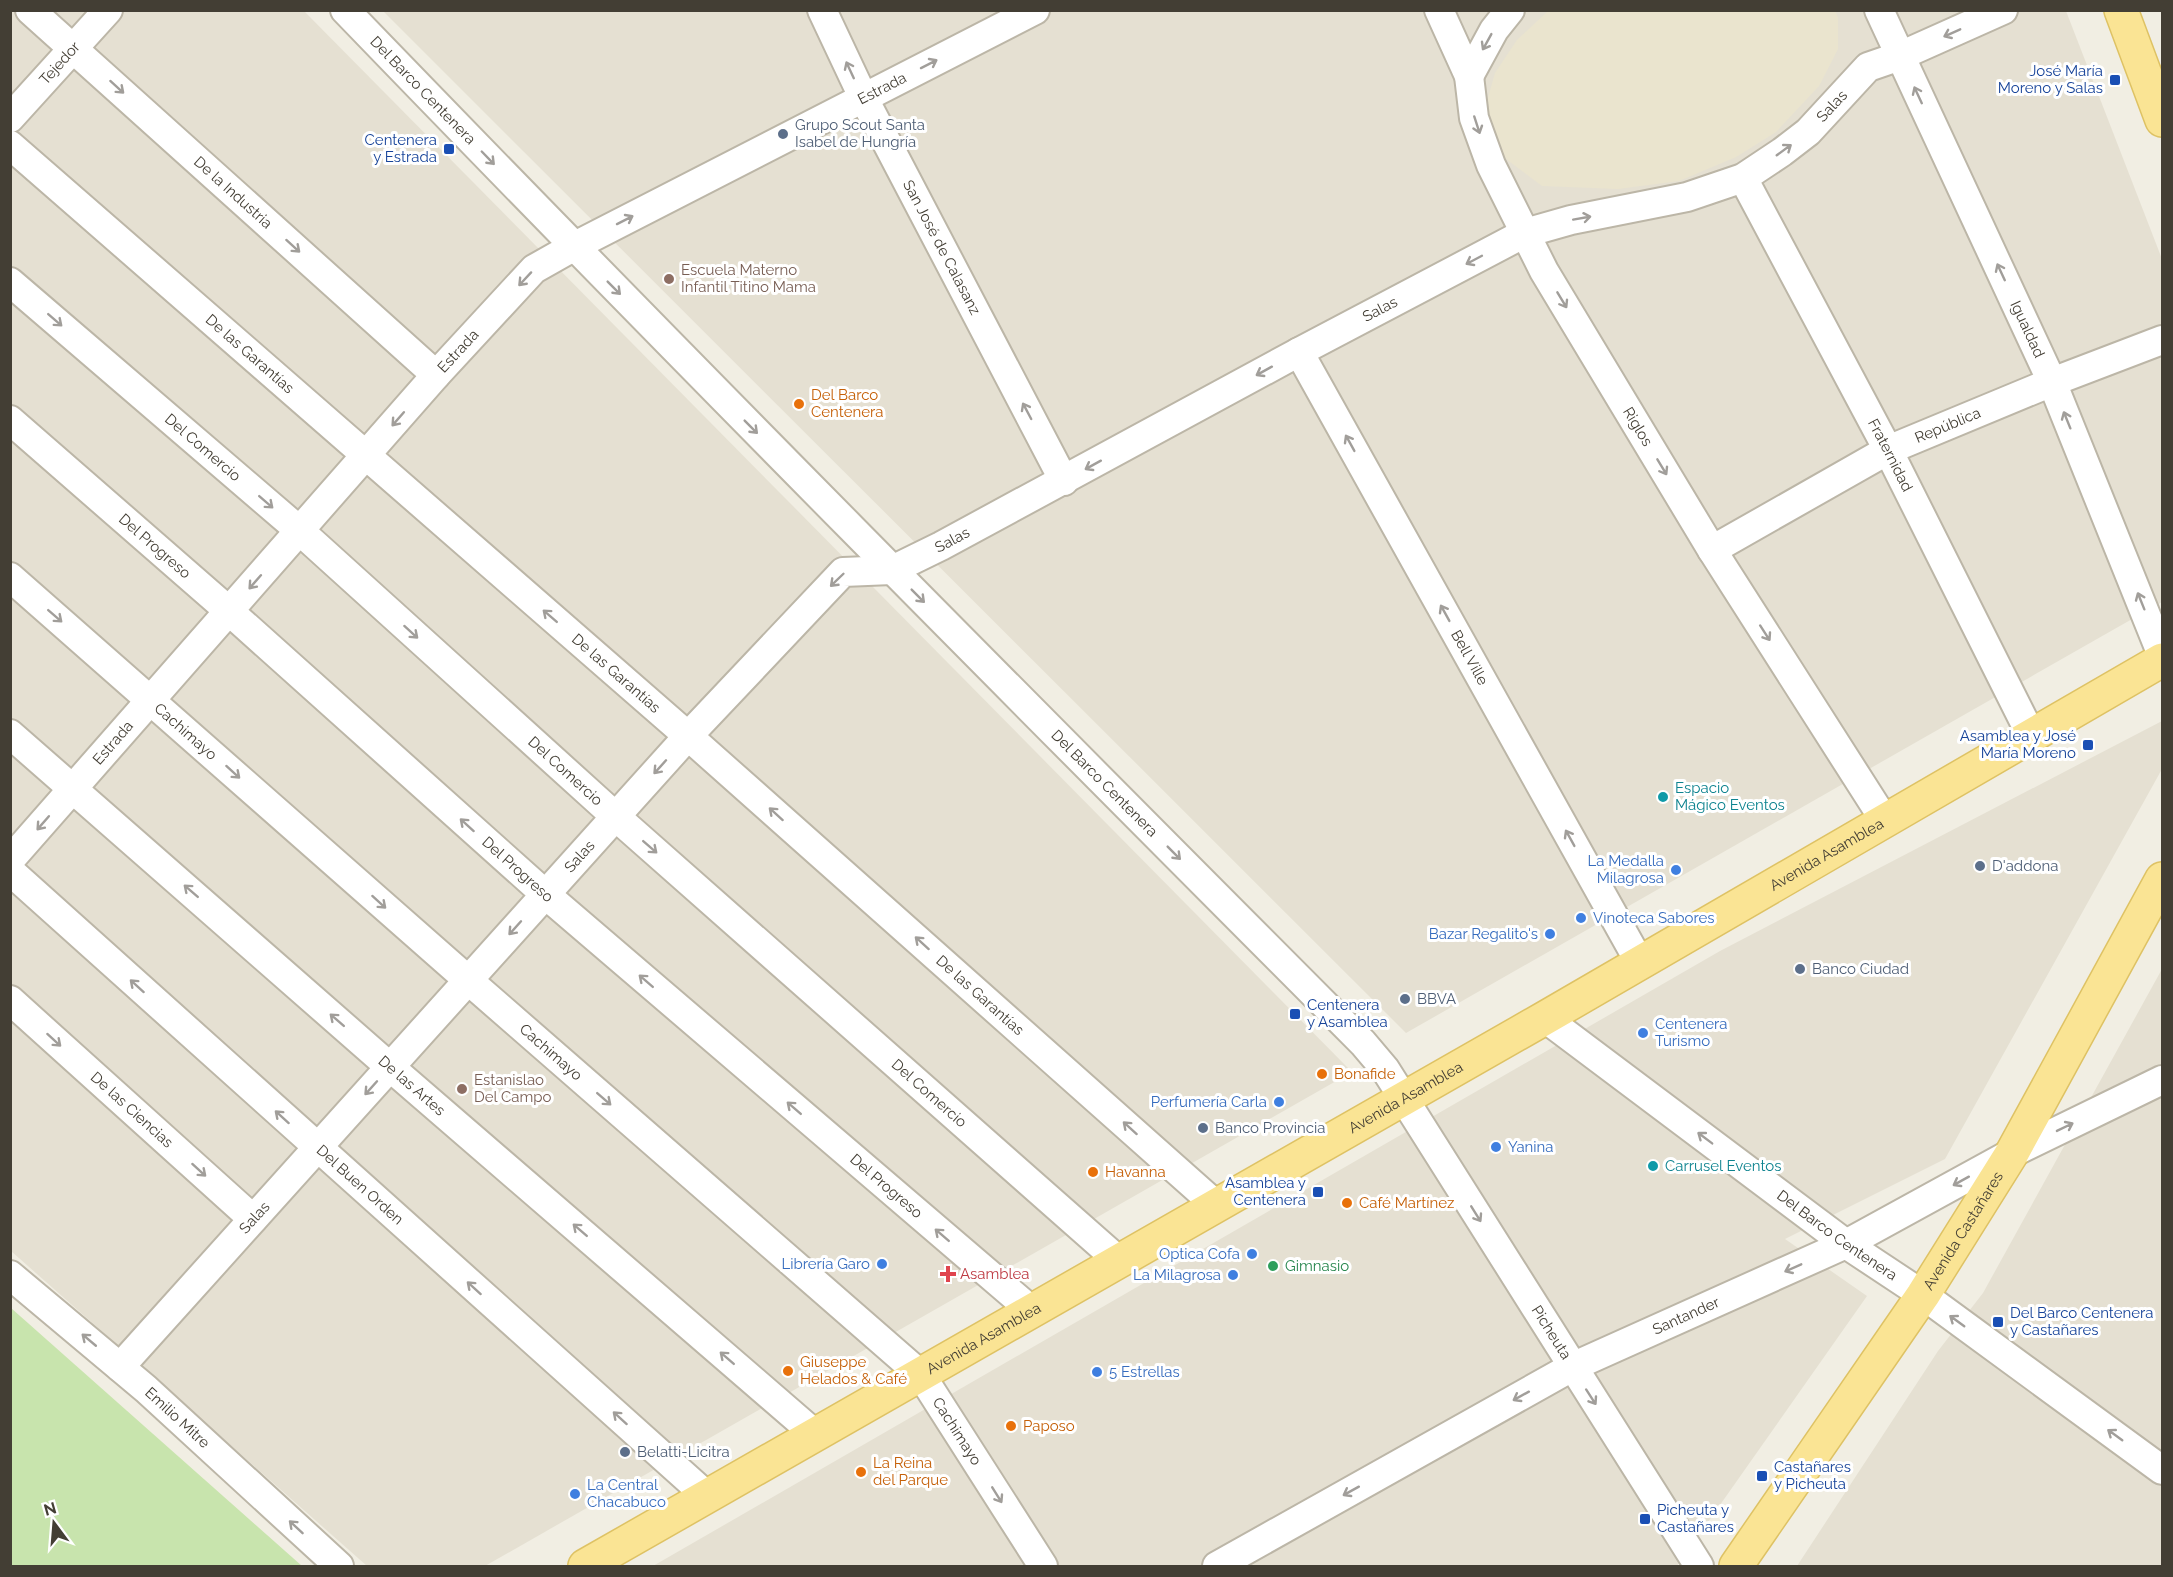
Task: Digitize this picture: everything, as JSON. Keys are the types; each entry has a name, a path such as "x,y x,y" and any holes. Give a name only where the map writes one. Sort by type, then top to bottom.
{"main road":[{"path":"2121,10 2163,120"},
{"name":"Avenida Asamblea","path":"585,1566 1404,1099 2163,660"},
{"name":"Avenida Castañares","path":"1736,1566 1923,1295 2012,1153 2163,879"}],"street":[{"name":"De la Industria","path":"30,10 436,375"},
{"name":"Tejedor","path":"10,118 108,10"},
{"name":"Del Barco Centenera","path":"345,10 573,246 892,570 1364,1043 1385,1068 1404,1099"},
{"name":"San José de Calasanz","path":"822,10 863,97 1064,481"},
{"name":"Estrada","path":"10,860 436,375 534,269 573,246 1035,10"},
{"name":"Riglos","path":"1439,10 1469,76 1474,118 1491,165 1544,271 1712,550 1885,821"},
{"path":"1469,76 1494,30 1510,10"},
{"name":"Igualdad","path":"1879,10 2052,382 2163,655"},
{"name":"Salas","path":"120,1367 615,816 843,573 892,570 941,546 1299,352 1526,233 1571,220 1688,197 1743,178 1782,153 1808,132 1868,67 1900,56 2003,10"},
{"name":"De las Garantías","path":"10,145 688,736 1217,1206"},
{"name":"Fraternidad","path":"1743,178 1888,450 2031,735"},
{"name":"Del Comercio","path":"10,282 300,531 615,816 1119,1261"},
{"name":"República","path":"1712,550 1888,450 2052,382 2163,340"},
{"name":"Bell Ville","path":"1299,352 1640,963"},
{"name":"Del Progreso","path":"10,420 229,611 545,894 1032,1311"},
{"name":"Cachimayo","path":"10,577 468,981 921,1375 1043,1566"},
{"name":"De las Artes","path":"10,734 816,1434"},
{"name":"Del Buen Orden","path":"10,871 708,1497"},
{"name":"De las Ciencias","path":"10,1000 253,1219"},
{"name":"Del Barco Centenera","path":"1545,1018 1846,1244 1923,1295 2163,1470"},
{"name":"Santander","path":"1217,1566 1572,1367 1846,1244 2012,1153 2163,1080"},
{"name":"Picheuta","path":"1404,1099 1699,1566"},
{"name":"Emilio Mitre","path":"10,1275 120,1367 339,1566"}],"shaded area":[{"path":"1835,10 1838,18 1838,49 1819,86 1776,132 1736,157 1679,181 1618,189 1542,186 1506,159 1489,127 1488,98 1495,73 1517,40 1548,11"},
{"path":"11,11 304,11 1352,1072 485,1566 367,1566 11,1251"},
{"path":"383,11 2066,11 2162,259 2162,602 1406,1033"},
{"path":"2162,721 2162,769 1945,1159 1785,1239 1867,1296 1677,1566 653,1566 1720,951"},
{"path":"2162,969 2162,1566 1797,1566 1938,1351 1983,1293"}],"green space":[{"path":"11,1308 302,1566 11,1566"}],"place":[{"name":"José María Moreno y Salas","path":"2115,80"},
{"name":"Grupo Scout Santa Isabel de Hungría","path":"783,134"},
{"name":"Centenera y Estrada","path":"449,149"},
{"name":"Escuela Materno Infantil Titino Mama","path":"669,279"},
{"name":"Del Barco Centenera","path":"799,404"},
{"name":"Asamblea y José María Moreno","path":"2088,745"},
{"name":"Espacio Mágico Eventos","path":"1663,797"},
{"name":"D'addona","path":"1980,866"},
{"name":"La Medalla Milagrosa","path":"1676,870"},
{"name":"Vinoteca Sabores","path":"1581,918"},
{"name":"Bazar Regalito's","path":"1550,934"},
{"name":"Banco Ciudad","path":"1800,969"},
{"name":"BBVA","path":"1405,999"},
{"name":"Centenera y Asamblea","path":"1295,1014"},
{"name":"Centenera Turismo","path":"1643,1033"},
{"name":"Bonafide","path":"1322,1074"},
{"name":"Estanislao Del Campo","path":"462,1089"},
{"name":"Perfumería Carla","path":"1279,1102"},
{"name":"Banco Provincia","path":"1203,1128"},
{"name":"Yanina","path":"1496,1147"},
{"name":"Carrusel Eventos","path":"1653,1166"},
{"name":"Havanna","path":"1093,1172"},
{"name":"Asamblea y Centenera","path":"1318,1192"},
{"name":"Café Martínez","path":"1347,1203"},
{"name":"Optica Cofa","path":"1252,1254"},
{"name":"Librería Garo","path":"882,1264"},
{"name":"Gimnasio","path":"1273,1266"},
{"name":"Asamblea","path":"948,1274"},
{"name":"La Milagrosa","path":"1233,1275"},
{"name":"Del Barco Centenera y Castañares","path":"1998,1322"},
{"name":"Giuseppe Helados & Café","path":"788,1371"},
{"name":"5 Estrellas","path":"1097,1372"},
{"name":"Paposo","path":"1011,1426"},
{"name":"Belatti-Licitra","path":"625,1452"},
{"name":"La Reina del Parque","path":"861,1472"},
{"name":"Castañares y Picheuta","path":"1762,1476"},
{"name":"La Central Chacabuco","path":"575,1494"},
{"name":"Picheuta y Castañares","path":"1645,1519"}]}
